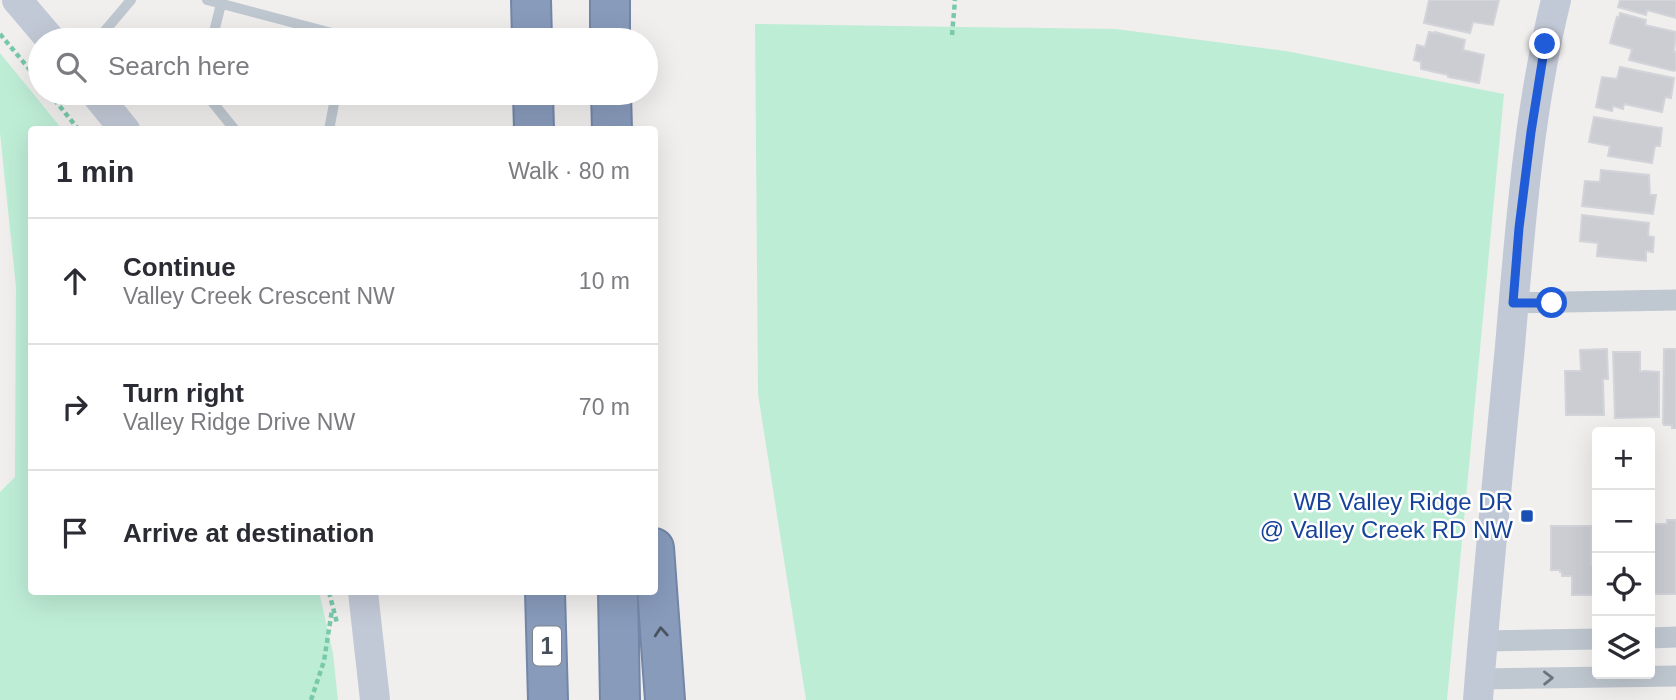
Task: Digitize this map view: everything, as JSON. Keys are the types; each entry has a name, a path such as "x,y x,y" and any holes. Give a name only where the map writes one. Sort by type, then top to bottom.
{"highway":[{"path":"531,0 532,28"},
{"path":"610,0 610,28"},
{"path":"533,105 534,126"},
{"path":"611,105 612,126"},
{"name":"1","path":"545,595 548,700"},
{"path":"618,595 620,700"},
{"path":"658,595 666,700"}],"street":[{"path":"17,0 41,28"},
{"path":"1556,0 1545,44 1519,228 1479,690 1676,676"},
{"path":"104,105 122,126"},
{"path":"1513,303 1676,300"},
{"path":"363,595 375,700"},
{"path":"1655,638 1676,637"},
{"path":"1483,641 1592,639"}],"lane":[{"path":"107,28 130,0"},
{"path":"207,0 313,28"},
{"path":"215,28 221,4"},
{"path":"215,105 232,126"},
{"path":"329,126 333,105"}],"path":[{"path":"952,34 955,0"},
{"path":"0,34 28,68"},
{"path":"59,105 76,126"},
{"path":"311,700 324,661 333,606"}],"green space":[{"path":"755,24 1116,29 1286,51 1504,94 1447,700 806,700 758,394"},
{"path":"0,53 28,87 28,105 42,105 60,126 28,126 28,595 320,595 333,653 338,700 0,700 0,492 15,477 16,287 0,133"}],"building":[{"path":"1429,0 1499,0 1493,25 1473,22 1470,33 1424,23"},
{"path":"1620,0 1676,0 1676,18 1647,10 1646,15 1618,7"},
{"path":"1620,13 1646,20 1645,25 1676,32 1676,70 1629,60 1632,49 1610,43"},
{"path":"1429,32 1465,40 1463,50 1484,55 1479,83 1421,69 1421,62 1414,60 1417,45 1425,47"},
{"path":"1620,67 1674,78 1671,98 1665,97 1662,112 1624,104 1623,109 1613,106 1612,111 1596,107 1602,77 1617,79"},
{"path":"1594,117 1662,128 1660,146 1655,146 1652,163 1608,156 1610,146 1589,142"},
{"path":"1601,170 1649,175 1650,195 1656,195 1653,214 1582,206 1585,181 1600,182"},
{"path":"1582,215 1649,223 1648,236 1654,237 1653,252 1646,251 1646,261 1597,256 1598,243 1580,241"},
{"path":"1607,349 1608,379 1603,379 1604,415 1566,415 1565,371 1581,371 1580,350"},
{"path":"1664,349 1676,349 1676,428 1663,423"},
{"path":"1613,352 1640,352 1640,372 1659,372 1659,417 1615,418"},
{"path":"1667,520 1676,520 1676,594 1655,594 1655,524 1667,524"},
{"path":"1551,526 1591,526 1592,595 1572,595 1572,576 1562,576 1560,570 1551,570"}],"place":[{"name":"WB Valley Ridge DR @ Valley Creek RD NW","path":"1527,516"}],"route":[{"path":"1545,44 1519,228 1513,303 1552,303"}]}
